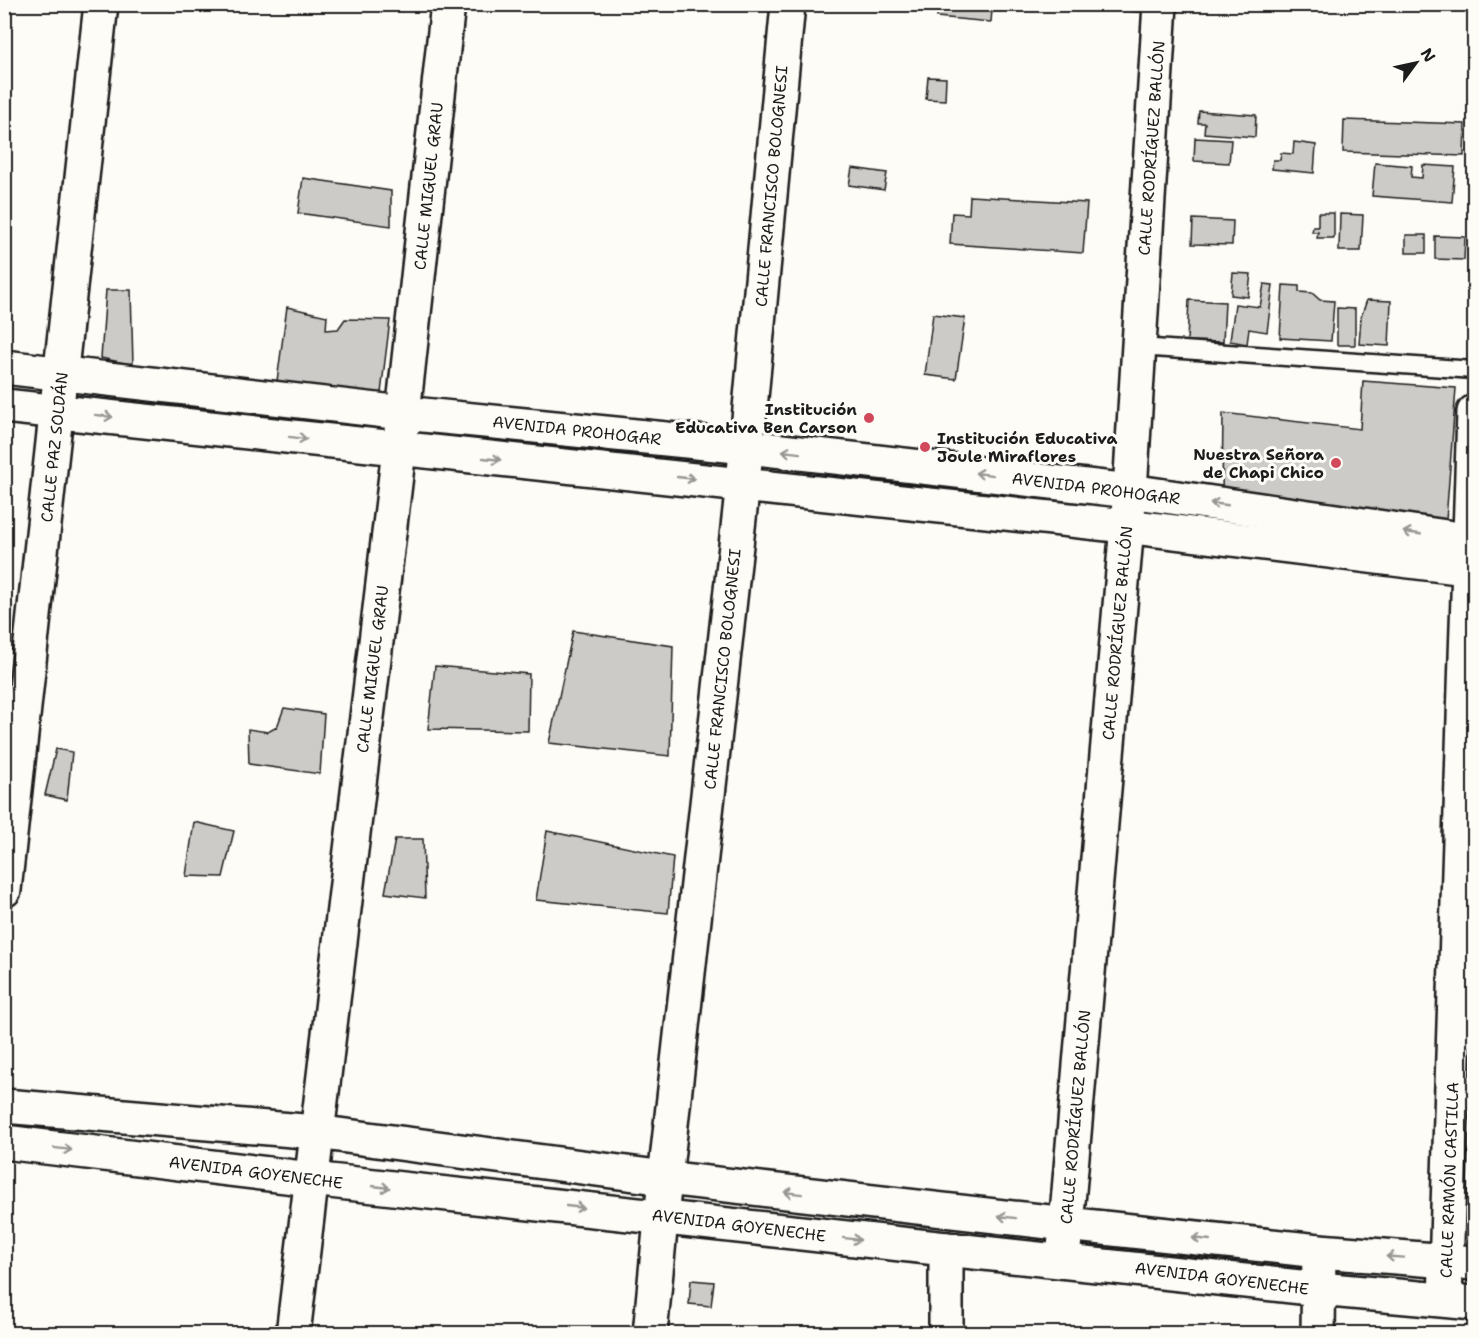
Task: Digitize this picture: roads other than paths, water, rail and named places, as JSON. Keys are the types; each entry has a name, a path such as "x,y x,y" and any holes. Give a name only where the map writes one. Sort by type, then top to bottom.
{"street":[{"name":"CALLE PAZ SOLDÁN","path":"4,890 101,4"},
{"name":"CALLE MIGUEL GRAU","path":"293,1334 399,450 448,4"},
{"name":"CALLE FRANCISCO BOLOGNESI","path":"650,1334 665,1178 747,447 788,4"},
{"name":"CALLE RODRÍGUEZ BALLÓN","path":"1063,1260 1130,491 1160,4"},
{"name":"AVENIDA PROHOGAR","path":"4,367 403,413 747,447 1130,491 1472,555"},
{"name":"AVENIDA PROHOGAR","path":"4,406 399,450 743,483 1126,526 1472,555"},
{"name":"CALLE RAMÓN CASTILLA","path":"1460,1301 1474,412"},
{"path":"4,1106 316,1132 665,1178 1066,1224 1319,1251 1460,1262"},
{"name":"AVENIDA GOYENECHE","path":"4,1142 311,1179 946,1249 1319,1289 1460,1301"},
{"path":"946,1249 946,1334"},
{"path":"1318,1334 1319,1251"}],"lane":[{"path":"1139,347 1474,370"}],"place":[{"name":"Institución Educativa Ben Carson","path":"869,418"},
{"name":"Institución Educativa Joule Miraflores","path":"925,447"},
{"name":"Nuestra Señora de Chapi Chico","path":"1336,463"}]}
